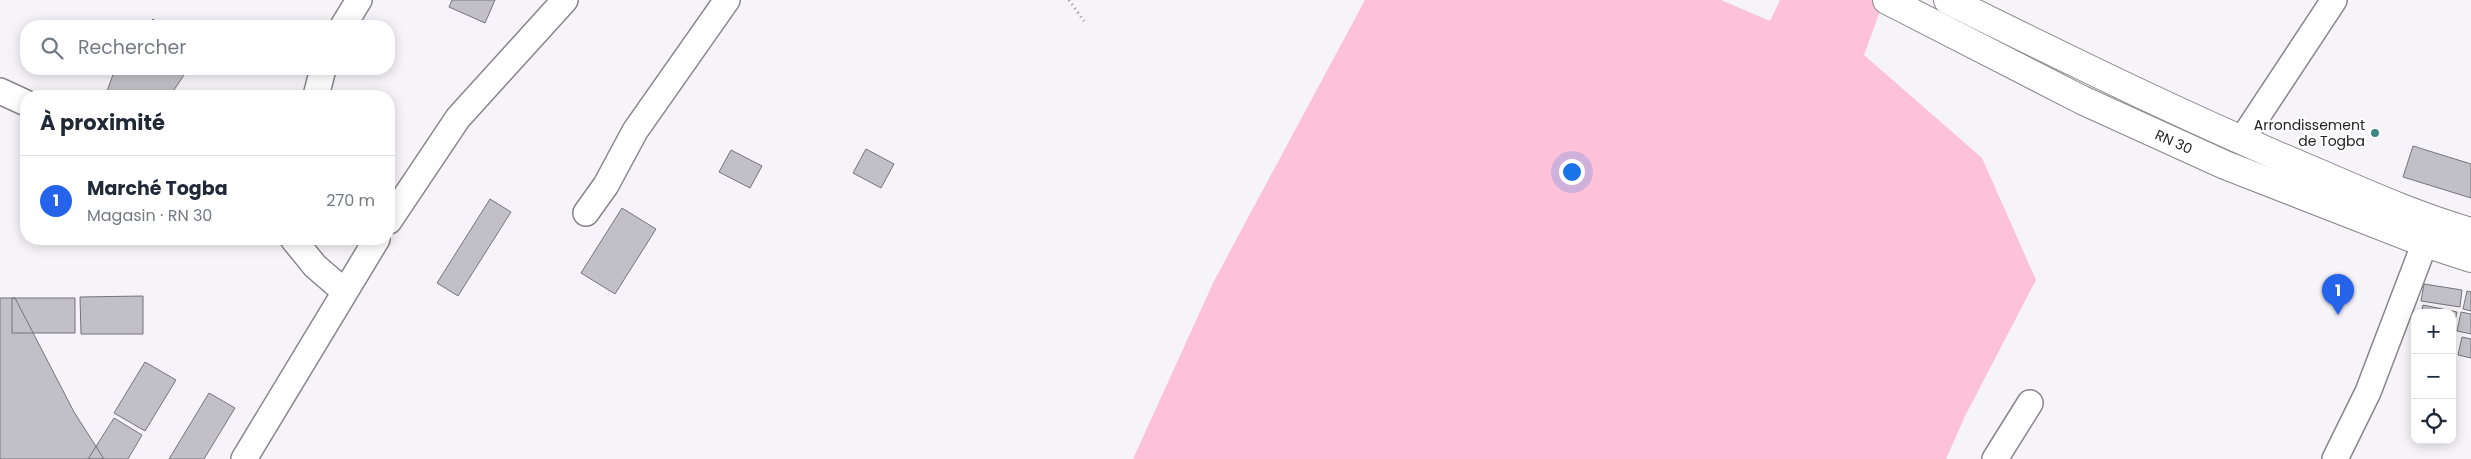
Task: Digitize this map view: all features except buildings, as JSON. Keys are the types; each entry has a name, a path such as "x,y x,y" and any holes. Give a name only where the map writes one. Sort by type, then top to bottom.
{"main road":[{"name":"RN 30","path":"1948,0 2093,72 2429,232 2471,258"},
{"name":"RN 30","path":"1890,1 2082,100 2225,165 2429,232 2471,232"}],"street":[{"path":"347,20 359,0"},
{"path":"395,212 458,118 564,0"},
{"path":"586,213 606,185 635,131 727,0"},
{"path":"2241,141 2334,0"},
{"path":"318,90 321,75"},
{"path":"0,91 20,100"},
{"path":"2335,459 2368,392 2429,232"},
{"path":"298,245 315,266 345,292"},
{"path":"244,459 373,245"},
{"path":"1995,459 2030,403"}],"path":[{"path":"1069,0 1084,21"}],"shaded area":[{"path":"1365,0 1721,0 1770,21 1780,0 1884,0 1864,55 1982,158 2036,280 1965,416 1946,459 1133,459 1214,281"}],"place":[{"name":"Arrondissement de Togba","path":"2375,133"},
{"name":"Marché Togba","path":"2338,315"}]}
